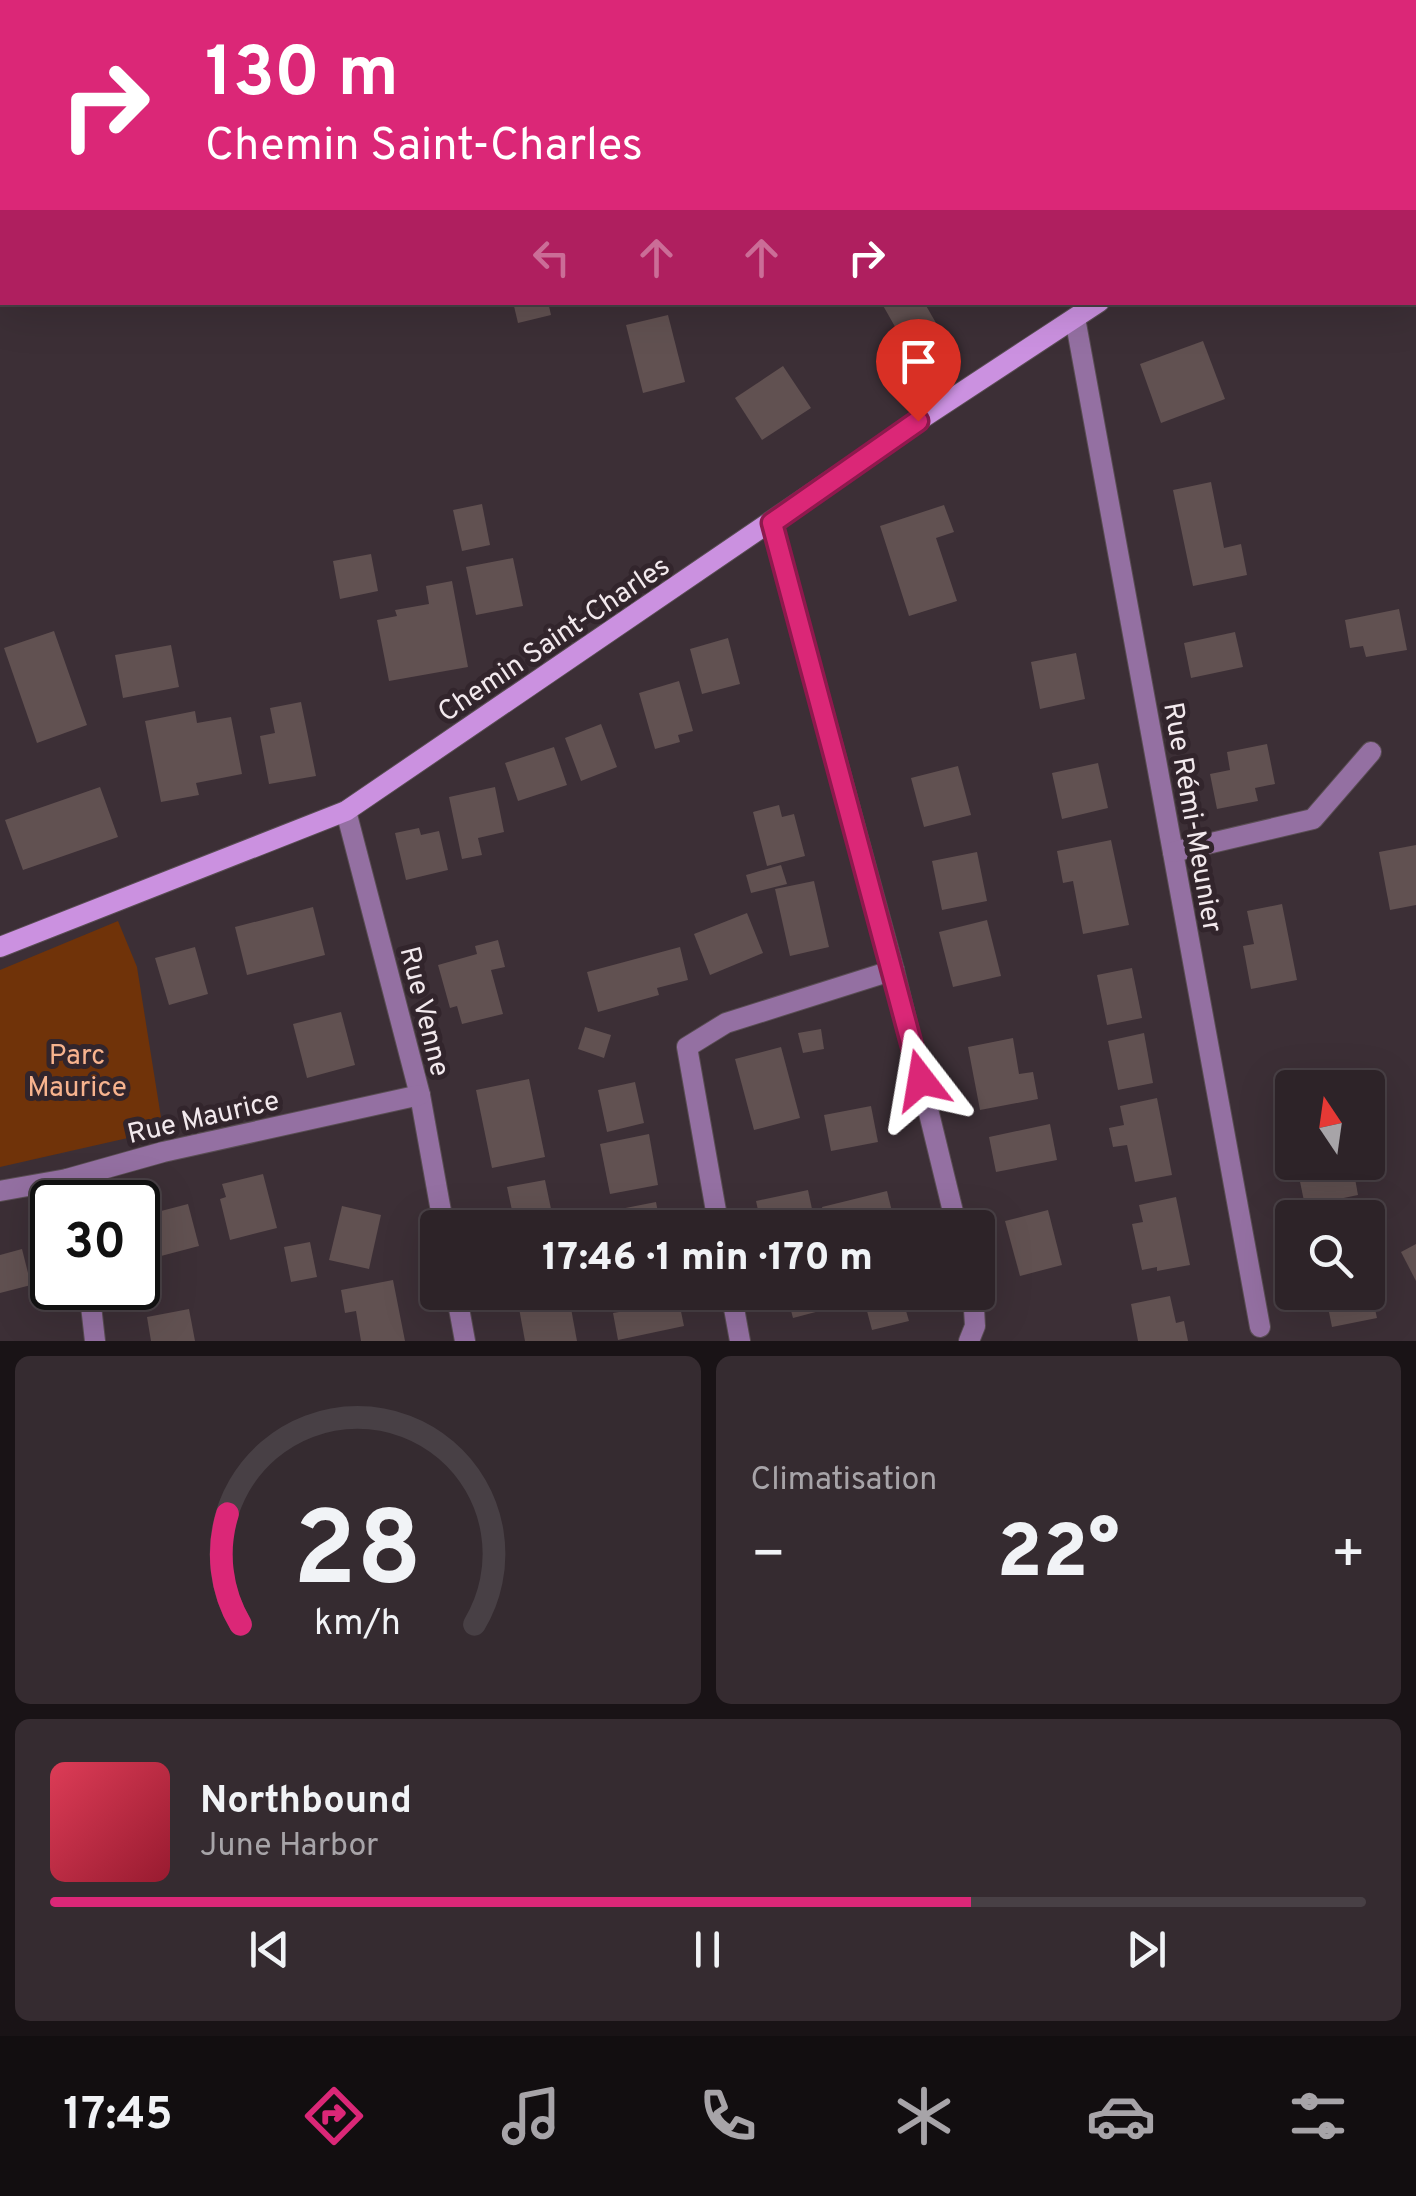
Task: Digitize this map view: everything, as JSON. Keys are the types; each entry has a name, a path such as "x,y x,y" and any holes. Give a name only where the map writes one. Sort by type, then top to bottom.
{"main road":[{"name":"Chemin Saint-Charles","path":"0,946 346,811 1094,305"}],"street":[{"name":"Rue Rémi-Meunier","path":"1075,318 1260,1327"},
{"path":"772,523 894,970 953,1210"},
{"path":"1173,852 1313,819 1371,752"},
{"name":"Rue Venne","path":"346,811 420,1095 441,1210"},
{"path":"717,1210 687,1047 726,1023 894,970"},
{"name":"Rue Maurice","path":"0,1191 420,1095"},
{"path":"91,1310 95,1341"},
{"path":"460,1310 466,1341"},
{"path":"734,1310 740,1341"},
{"path":"969,1341 975,1326 974,1310"}],"green space":[{"name":"Parc Maurice","path":"118,921 137,967 163,1130 0,1167 0,970"}],"building":[{"path":"514,305 549,305 551,315 518,323"},
{"path":"883,305 926,305 956,358 915,382 893,344 902,339"},
{"path":"668,315 685,382 643,393 626,325"},
{"path":"1203,341 1225,399 1161,423 1140,364"},
{"path":"783,366 811,408 762,440 735,398"},
{"path":"1211,482 1224,548 1241,544 1247,575 1193,586 1173,490"},
{"path":"482,504 490,545 462,551 453,510"},
{"path":"944,505 954,532 936,538 957,601 909,616 880,526"},
{"path":"371,554 378,591 340,599 333,561"},
{"path":"513,558 523,606 476,615 466,567"},
{"path":"452,581 468,667 389,681 377,620 397,616 395,610 429,604 426,586"},
{"path":"1399,609 1407,650 1366,657 1363,646 1350,648 1345,620"},
{"path":"54,631 87,725 37,743 4,648"},
{"path":"1235,632 1243,667 1191,678 1184,643"},
{"path":"728,638 740,684 702,694 690,649"},
{"path":"171,645 179,687 123,698 115,655"},
{"path":"1076,653 1085,699 1040,709 1031,662"},
{"path":"679,681 693,731 678,735 680,742 655,749 639,693"},
{"path":"301,702 316,776 269,784 260,736 275,733 270,708"},
{"path":"195,711 197,723 231,717 242,774 196,783 199,795 161,802 145,721"},
{"path":"601,724 617,767 581,781 565,738"},
{"path":"1267,744 1275,784 1255,788 1258,801 1217,809 1210,774 1230,770 1227,752"},
{"path":"554,747 567,785 518,801 505,763"},
{"path":"1098,763 1108,808 1062,819 1052,773"},
{"path":"958,766 971,815 924,827 911,778"},
{"path":"100,787 118,837 23,870 5,820"},
{"path":"495,787 504,832 478,838 482,855 462,859 449,797"},
{"path":"779,805 782,817 794,814 805,856 767,866 753,812"},
{"path":"419,828 421,835 439,831 448,870 406,880 395,833"},
{"path":"1111,840 1129,925 1083,934 1073,881 1063,883 1057,851"},
{"path":"1416,845 1416,905 1390,910 1379,852"},
{"path":"977,852 987,901 942,910 932,861"},
{"path":"781,865 787,884 751,893 746,875"},
{"path":"814,881 829,947 790,956 775,889"},
{"path":"1282,904 1297,980 1251,989 1243,946 1254,944 1247,911"},
{"path":"313,907 325,955 247,975 235,927"},
{"path":"747,913 763,953 710,975 694,934"},
{"path":"987,920 1001,976 953,987 939,932"},
{"path":"498,940 505,967 491,970 503,1014 462,1024 457,1006 450,1008 438,965 477,954 475,946"},
{"path":"195,947 208,994 169,1005 155,958"},
{"path":"680,947 688,980 657,988 659,995 598,1012 587,972"},
{"path":"1132,968 1142,1018 1107,1025 1097,975"},
{"path":"341,1012 355,1065 307,1078 293,1024"},
{"path":"585,1027 611,1035 604,1058 578,1049"},
{"path":"821,1029 824,1049 803,1053 798,1033"},
{"path":"1144,1033 1153,1083 1118,1090 1108,1041"},
{"path":"1013,1038 1019,1074 1033,1072 1038,1099 980,1110 968,1047"},
{"path":"781,1047 800,1118 754,1130 735,1059"},
{"path":"529,1079 545,1157 492,1168 476,1090"},
{"path":"635,1082 644,1123 607,1132 598,1090"},
{"path":"1157,1098 1172,1175 1135,1182 1127,1145 1113,1147 1109,1128 1124,1125 1120,1106"},
{"path":"871,1106 878,1142 831,1151 824,1115"},
{"path":"1050,1124 1057,1160 996,1172 989,1137"},
{"path":"649,1134 658,1185 610,1194 600,1144"},
{"path":"263,1174 277,1228 230,1240 220,1199 226,1197 222,1184"},
{"path":"545,1180 551,1210 512,1210 507,1187"},
{"path":"1300,1180 1355,1180 1358,1195 1304,1200"},
{"path":"808,1190 812,1210 758,1210 756,1201"},
{"path":"887,1191 892,1210 823,1210 822,1207"},
{"path":"1176,1197 1190,1265 1142,1270 1132,1224 1143,1222 1139,1205"},
{"path":"656,1202 658,1210 615,1210"},
{"path":"188,1204 199,1246 160,1256 160,1211"},
{"path":"342,1206 381,1215 369,1269 329,1260"},
{"path":"1048,1210 1062,1265 1020,1276 1005,1221"},
{"path":"310,1242 317,1277 291,1282 284,1247"},
{"path":"1416,1244 1416,1281 1401,1252"},
{"path":"22,1249 30,1285 0,1293 0,1255"},
{"path":"393,1280 405,1341 361,1341 356,1311 345,1313 341,1290"},
{"path":"1170,1296 1176,1323 1184,1321 1188,1341 1138,1341 1131,1304"},
{"path":"189,1309 195,1341 151,1341 147,1317"},
{"path":"519,1310 571,1310 577,1341 525,1341"},
{"path":"681,1310 684,1326 618,1340 613,1313"},
{"path":"791,1310 823,1310 793,1318"},
{"path":"867,1310 906,1310 909,1321 872,1330"},
{"path":"1329,1310 1375,1310 1377,1318 1332,1327"}],"route":[{"path":"918,421 772,523 921,1080"}]}
